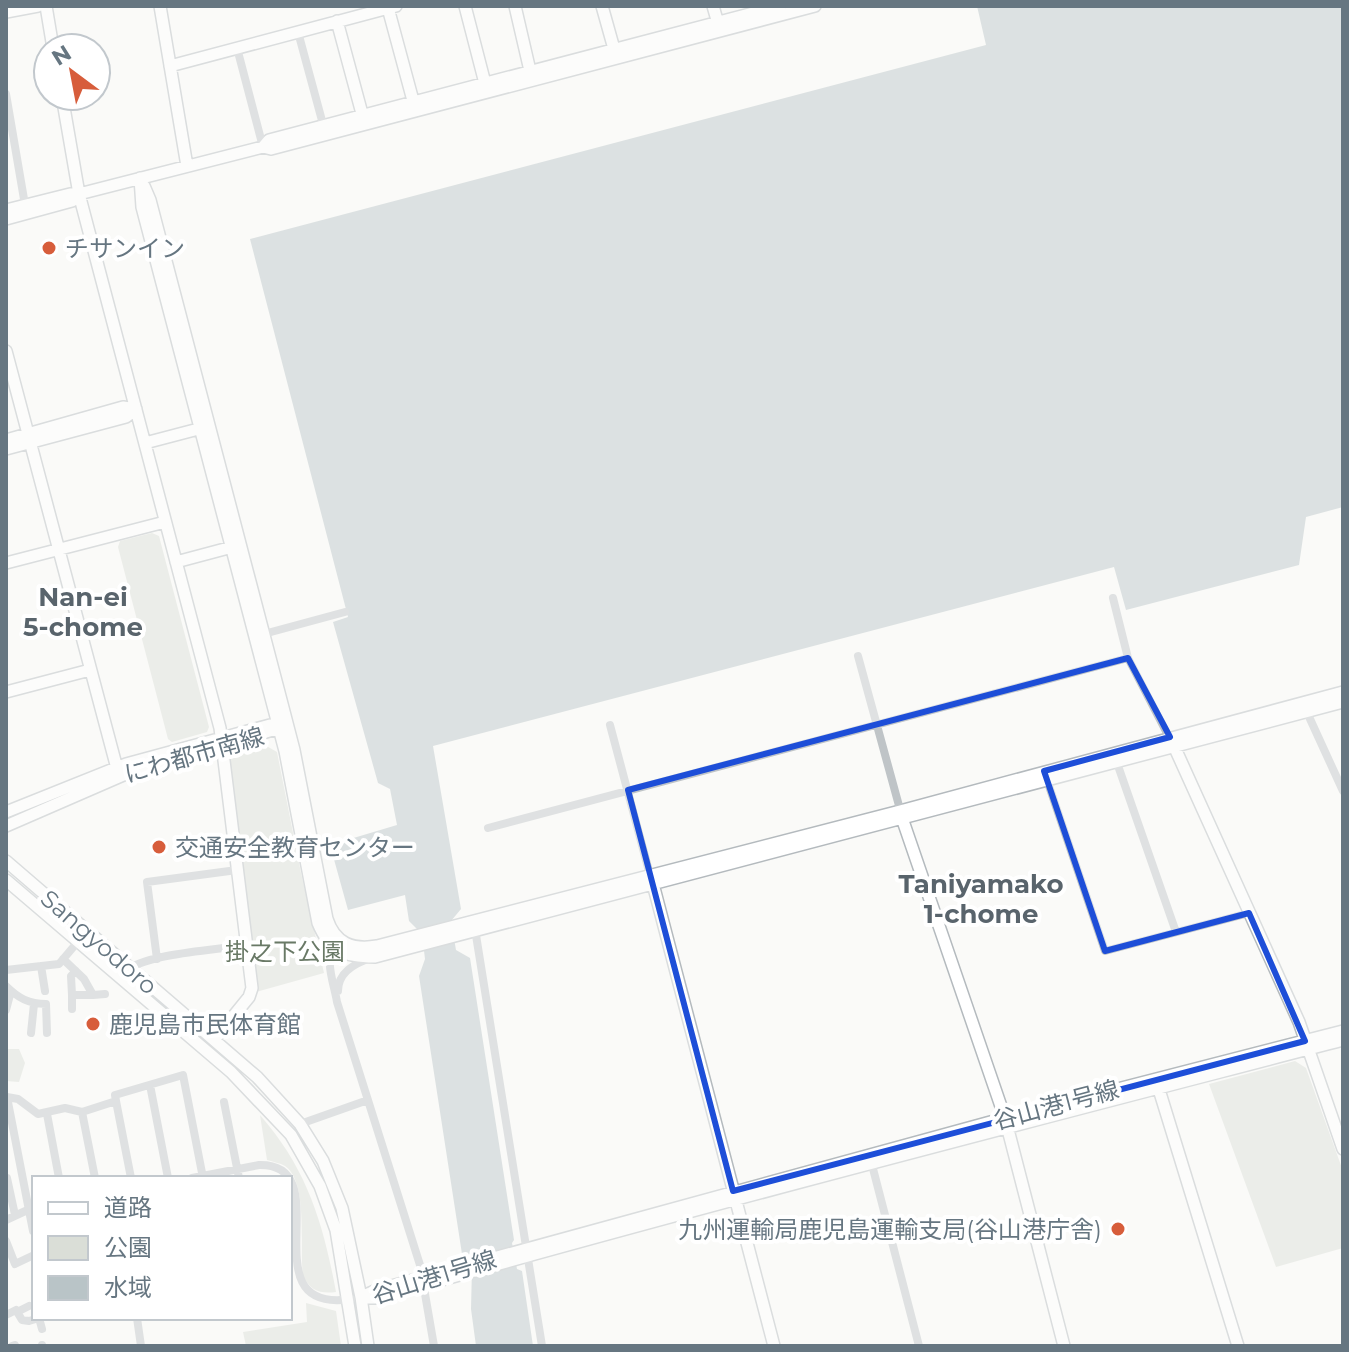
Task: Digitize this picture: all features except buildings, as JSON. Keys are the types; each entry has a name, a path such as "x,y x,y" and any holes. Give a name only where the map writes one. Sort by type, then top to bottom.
{"street":[{"path":"6,12 38,6"},
{"path":"46,6 50,32"},
{"path":"160,6 187,166"},
{"path":"465,6 487,88"},
{"path":"515,6 532,76"},
{"path":"602,6 615,54"},
{"path":"713,6 719,27"},
{"path":"719,27 780,6"},
{"path":"6,210 263,147 271,149 324,130 719,27 815,6"},
{"path":"170,66 392,7 415,107"},
{"path":"337,21 364,120"},
{"path":"298,32 324,130"},
{"path":"237,48 263,147"},
{"path":"6,94 25,205"},
{"path":"65,112 79,194 221,742 251,993 214,1040"},
{"path":"140,178 142,207 260,635 327,919 336,943 347,955 375,957"},
{"path":"6,219 72,201 79,194"},
{"path":"6,351 118,772"},
{"path":"6,449 123,407 136,409"},
{"path":"145,443 205,427"},
{"path":"6,440 29,439"},
{"path":"6,563 165,522"},
{"path":"176,562 236,546"},
{"path":"1113,598 1128,658 1172,741 1249,913 1306,1045 1343,1149"},
{"path":"260,635 345,612"},
{"path":"858,656 901,815 1006,1123 1064,1346"},
{"path":"488,828 1128,658"},
{"path":"6,692 90,670"},
{"path":"1305,707 1343,692"},
{"path":"901,815 1172,741 1305,707 1343,702"},
{"path":"1305,707 1343,791"},
{"path":"610,725 774,1346"},
{"name":"にわ都市南線","path":"6,812 118,772 281,726"},
{"path":"336,943 364,948 413,941 467,928 1047,780 1172,741"},
{"path":"1116,760 1176,932"},
{"name":"にわ都市南線","path":"6,826 118,772"},
{"path":"1047,780 1105,951 1249,913"},
{"name":"Sangyodoro","path":"6,861 257,1077 300,1124 323,1161 347,1225 355,1298 355,1346"},
{"path":"157,959 147,882 237,870"},
{"name":"Sangyodoro","path":"6,880 231,1072 291,1135 312,1169 327,1204 368,1346"},
{"path":"467,928 522,1255 542,1346"},
{"path":"6,970 59,964 86,931"},
{"path":"337,1002 338,982 344,974 363,960 413,941"},
{"path":"336,943 329,958 337,1002 423,1282 434,1346"},
{"path":"129,969 137,963 246,945"},
{"path":"63,959 84,979 93,995"},
{"path":"41,966 45,991"},
{"path":"72,1009 71,976 76,971"},
{"path":"6,1010 9,989 34,1004 46,1004 47,1033"},
{"path":"72,995 105,994"},
{"path":"31,1033 34,1004"},
{"name":"谷山港1号線","path":"355,1298 1306,1045 1343,1031"},
{"name":"谷山港1号線","path":"1306,1045 1343,1040"},
{"path":"131,1176 115,1095 183,1075 203,1176"},
{"path":"1157,1084 1238,1346"},
{"path":"150,1085 168,1176"},
{"path":"7,1178 10,1217 31,1208 7,1097 18,1099 38,1114 65,1108 82,1112 116,1101"},
{"path":"300,1124 368,1100"},
{"path":"224,1102 238,1174"},
{"path":"82,1112 95,1176"},
{"path":"47,1114 59,1176"},
{"path":"871,1160 919,1346"},
{"path":"215,1176 238,1174 269,1165 288,1176"},
{"path":"292,1183 295,1188 297,1266 301,1282 308,1291 320,1297 338,1301 355,1298"},
{"path":"6,1241 15,1264 32,1256"},
{"path":"6,1315 29,1306"},
{"path":"17,1312 22,1320 32,1320"},
{"path":"40,1320 42,1329"},
{"path":"137,1320 141,1346"}],"highlighted area":[{"path":"1128,658 1170,737 1044,771 1105,951 1249,913 1305,1041 733,1191 628,790"}],"green space":[{"path":"152,533 159,536 209,727 207,732 172,742 168,739 118,547 120,541"},
{"name":"掛之下公園","path":"263,744 277,752 324,973 256,992 228,758 234,752"},
{"path":"6,1049 19,1049 25,1063 19,1082 6,1081"},
{"path":"1295,1061 1306,1068 1343,1171 1343,1248 1276,1267 1209,1084"},
{"path":"260,1115 290,1156 311,1198 336,1292 316,1290 303,1276 302,1217 297,1186 285,1166 267,1160"},
{"path":"306,1303 336,1311 341,1346 246,1346 243,1332 307,1322"}],"water":[{"path":"977,6 1343,6 1343,507 1306,517 1299,565 1126,610 1114,567 433,746 461,909 451,921 456,950 470,958 514,1240 512,1243 517,1269 522,1271 533,1346 476,1346 471,1309 472,1268 462,1254 419,976 425,959 422,934 409,921 405,895 348,910 330,845 397,825 390,789 378,783 333,622 348,617 250,239 986,45"}],"place":[{"name":"チサンイン","path":"49,248"},
{"name":"交通安全教育センター","path":"159,847"},
{"name":"鹿児島市民体育館","path":"93,1024"},
{"name":"九州運輸局鹿児島運輸支局(谷山港庁舎)","path":"1118,1229"}],"district":[{"name":"Nan-ei 5-chome","path":"83,612"},
{"name":"Taniyamako 1-chome","path":"981,899"}]}
